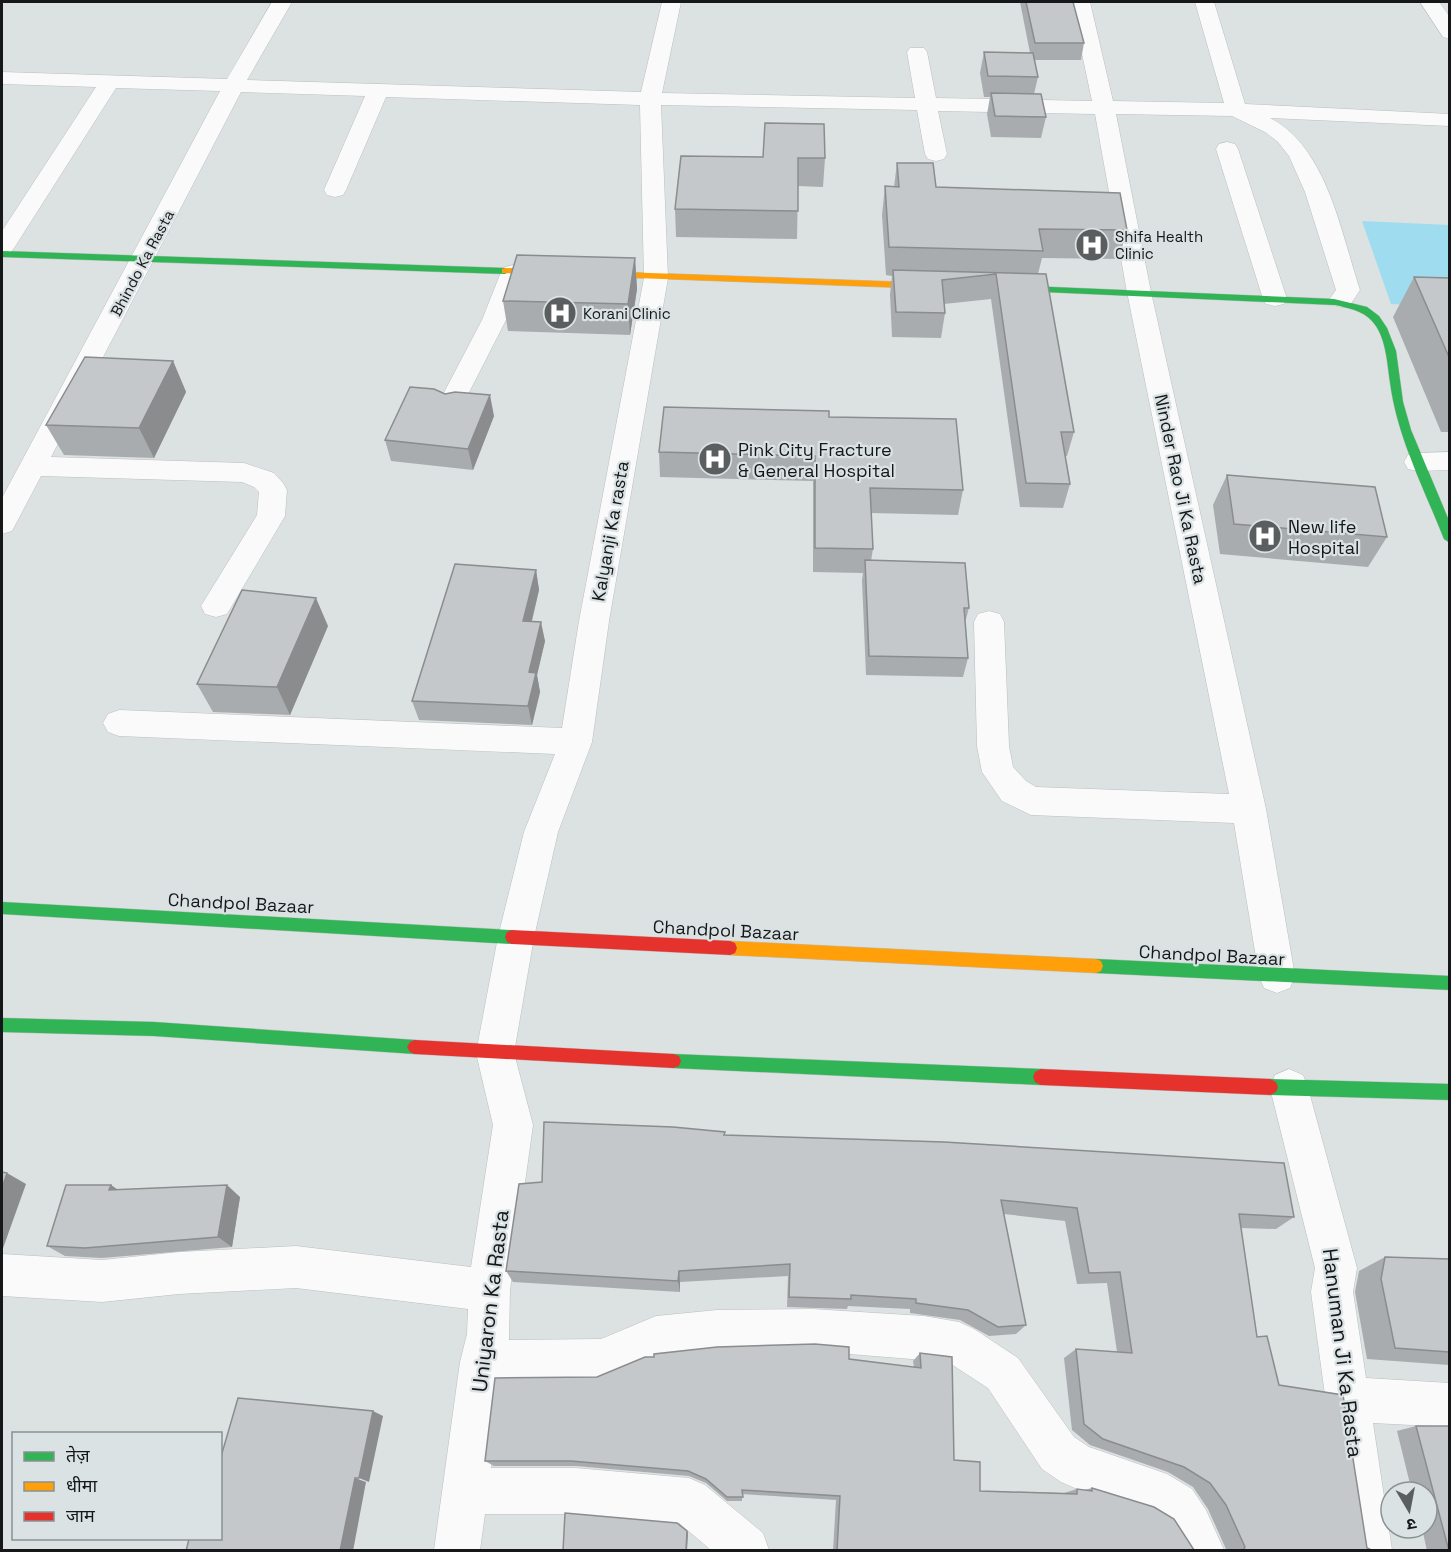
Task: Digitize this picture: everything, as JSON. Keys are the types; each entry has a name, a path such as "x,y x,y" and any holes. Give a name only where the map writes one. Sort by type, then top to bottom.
{"main road":[{"path":"2,254 656,278 951,286"},
{"path":"986,287 1139,292 1320,302 1341,300 1373,315 1386,332 1401,413 1449,539"},
{"name":"Chandpol Bazaar","path":"2,908 516,937 1449,983"},
{"path":"2,1026 154,1029 495,1053 1289,1088 1449,1092"}],"street":[{"name":"Bhindo Ka Rasta","path":"2,524 233,87 282,2"},
{"name":"Kalyanji Ka rasta","path":"495,1053 516,937 540,831 576,742 594,621 656,278 650,99 672,2"},
{"name":"Ninder Rao Ji Ka Rasta","path":"1081,2 1139,292 1249,809 1277,976"},
{"path":"1205,2 1236,110 1266,124 1291,143 1309,176 1348,290 1341,300"},
{"path":"1430,2 1449,33"},
{"path":"917,52 936,154"},
{"path":"2,78 650,99 1236,110 1449,120"},
{"path":"2,248 110,82"},
{"path":"335,190 378,91"},
{"path":"1227,148 1275,299"},
{"path":"451,404 494,320 513,272"},
{"path":"1418,462 1449,461"},
{"path":"33,466 244,473 264,480 273,490 271,516 216,606"},
{"path":"989,622 993,746 998,772 1014,791 1031,801 1249,809"},
{"path":"120,723 576,742"},
{"name":"Uniyaron Ka Rasta","path":"457,1551 482,1362 489,1334 489,1290 513,1125 495,1053"},
{"name":"Hanuman Ji Ka Rasta","path":"1289,1088 1336,1268 1332,1292 1369,1551"},
{"path":"2,1275 102,1281 179,1273 296,1267 489,1290"},
{"path":"482,1362 600,1361 656,1338 717,1332 812,1330 924,1338 959,1344 1003,1373 1058,1453 1077,1466 1151,1490 1176,1505 1190,1526 1201,1551"},
{"path":"1348,1399 1449,1406"},
{"path":"466,1491 576,1491 689,1501 746,1551"}],"shaded area":[{"path":"1362,221 1449,225 1449,307 1391,304"}],"building":[{"path":"1026,2 1073,2 1084,43 1035,43"},
{"path":"984,52 1033,53 1038,77 988,76"},
{"path":"991,93 1041,94 1046,117 995,116"},
{"path":"765,123 824,124 825,158 798,158 798,211 675,209 681,156 763,157"},
{"path":"897,163 933,163 936,187 1120,193 1127,230 1039,229 1043,251 889,247 885,186 899,187"},
{"path":"517,255 635,258 628,304 503,301"},
{"path":"893,270 1046,274 1074,432 1061,432 1070,484 1026,483 996,274 942,280 945,313 896,312"},
{"path":"1414,277 1449,278 1449,357"},
{"path":"85,357 173,361 139,428 46,425"},
{"path":"410,387 434,389 445,394 455,392 490,395 468,449 385,440"},
{"path":"664,407 829,411 829,417 956,419 963,490 870,488 873,549 815,548 815,456 659,452"},
{"path":"1227,475 1375,487 1387,537 1234,524"},
{"path":"865,560 965,563 969,608 964,608 968,658 869,656"},
{"path":"455,564 536,570 523,621 541,622 529,672 536,673 528,706 412,701"},
{"path":"242,590 316,598 277,687 197,684"},
{"path":"544,1122 673,1127 725,1132 724,1135 944,1142 1284,1163 1294,1217 1239,1214 1257,1337 1267,1336 1279,1385 1343,1395 1367,1548 1374,1551 837,1551 840,1496 742,1490 743,1497 727,1497 706,1479 688,1471 571,1461 485,1461 495,1378 597,1377 645,1357 654,1357 654,1354 717,1347 815,1344 849,1347 849,1359 921,1368 920,1353 952,1357 954,1460 980,1462 980,1491 1077,1494 1077,1489 1092,1491 1092,1488 1154,1507 1174,1519 1194,1550 1243,1550 1245,1547 1226,1505 1210,1483 1184,1467 1103,1439 1084,1424 1076,1349 1132,1353 1120,1272 1089,1273 1077,1208 1001,1200 1026,1325 998,1327 968,1310 916,1303 916,1299 851,1295 851,1299 789,1297 790,1264 679,1271 678,1281 506,1271 519,1184 542,1182"},
{"path":"2,1172 7,1173 2,1188"},
{"path":"66,1185 111,1185 109,1190 227,1185 218,1237 85,1248 47,1246"},
{"path":"1385,1257 1449,1259 1449,1352 1395,1348 1381,1279"},
{"path":"238,1398 373,1411 359,1478 355,1478 340,1551 186,1551 189,1540 222,1540 222,1453"},
{"path":"1416,1426 1449,1426 1449,1551 1439,1513 1439,1480 1430,1480"},
{"path":"565,1513 677,1523 687,1531 686,1551 563,1551"}],"traffic: fast":[{"path":"2,254 505,271"},
{"path":"1005,288 1334,302 1363,309 1375,318 1382,328 1391,351 1398,402 1406,430 1450,539"},
{"path":"2,908 512,937"},
{"path":"1096,966 1450,983"},
{"path":"2,1025 154,1029 415,1047"},
{"path":"673,1061 1041,1077"},
{"path":"1270,1087 1450,1092"}],"traffic: slow":[{"path":"505,271 935,286"},
{"path":"730,948 1096,966"}],"traffic: jam":[{"path":"512,937 730,948"},
{"path":"415,1047 673,1061"},
{"path":"1041,1077 1270,1087"}],"place":[{"name":"Shifa Health Clinic","path":"1092,245"},
{"name":"Korani Clinic","path":"560,313"},
{"name":"Pink City Fracture & General Hospital","path":"715,459"},
{"name":"New life Hospital","path":"1265,536"}]}
